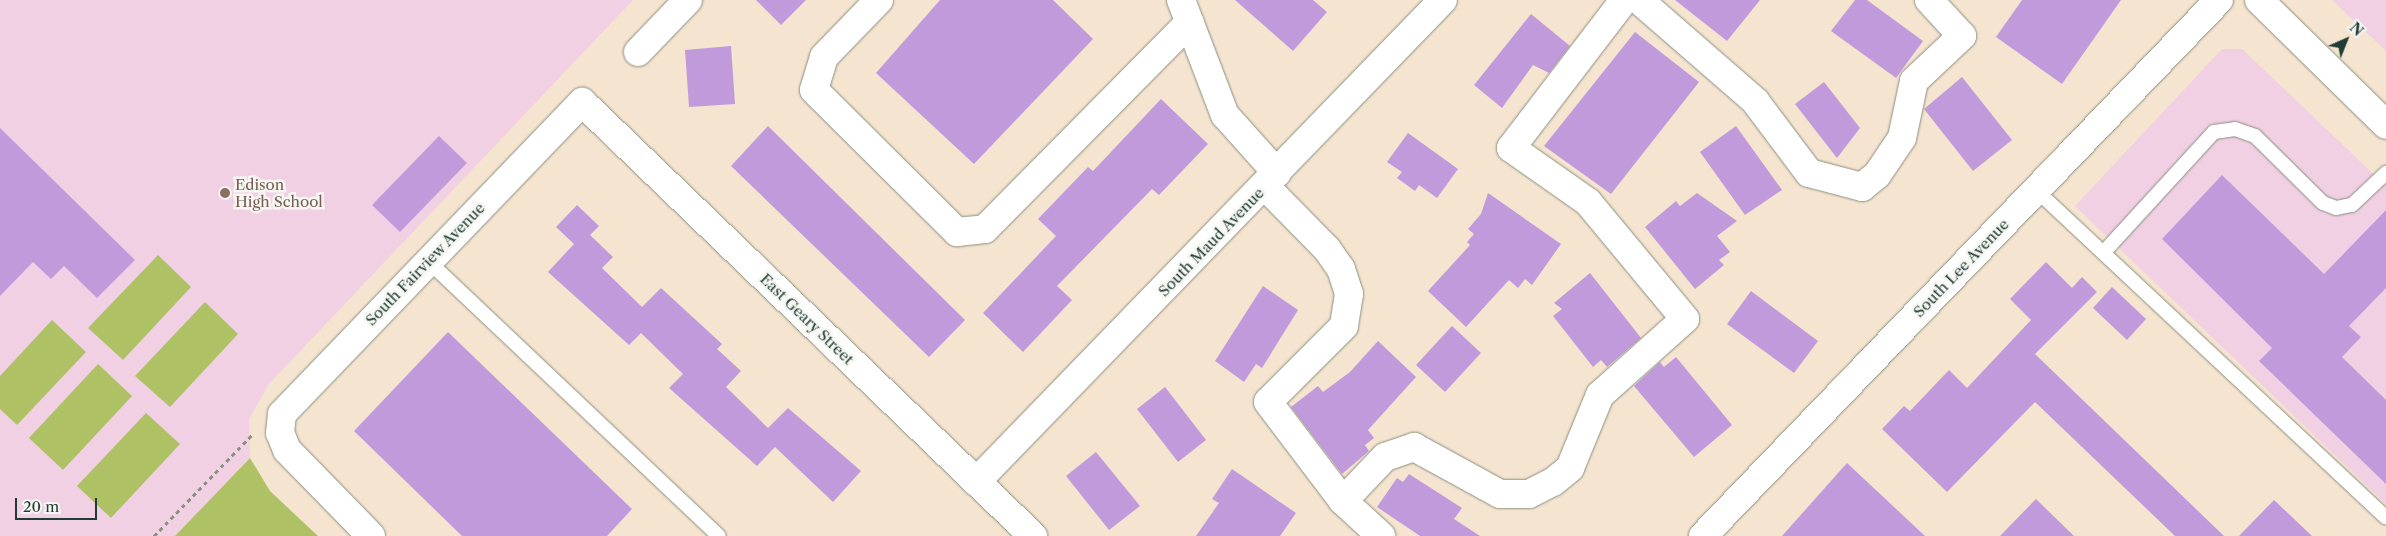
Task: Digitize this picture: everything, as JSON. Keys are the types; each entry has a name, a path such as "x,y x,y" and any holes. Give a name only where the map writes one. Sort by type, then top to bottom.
{"street":[{"path":"638,52 688,0"},
{"path":"879,0 824,57 814,90 957,232 985,229 1186,11 1226,115 1271,179 1341,269 1349,294 1344,326 1268,402 1343,500 1381,536"},
{"name":"South Maud Avenue","path":"976,482 1443,0"},
{"path":"1343,500 1385,457 1414,447 1500,494 1529,494 1553,482 1570,468 1600,395 1685,320 1588,202 1511,148 1624,0"},
{"path":"1639,0 1755,101 1809,173 1862,187 1877,175 1902,138 1914,81 1962,36 1929,0"},
{"name":"South Lee Avenue","path":"1703,536 2219,0"},
{"path":"2259,0 2386,125"},
{"name":"South Fairview Avenue","path":"267,432 297,395 582,102"},
{"name":"East Geary Street","path":"582,102 1033,536"},
{"path":"267,432 299,468 371,536"}],"lane":[{"path":"2104,252 2214,132 2235,129 2254,136 2323,203 2336,208 2352,205 2386,173"},
{"path":"2036,190 2386,517"},
{"path":"428,261 719,536"}],"path":[{"path":"154,536 267,432"}],"shaded area":[{"name":"Edison High School","path":"0,0 633,0 268,385 249,419 250,458 175,536 0,536"},
{"path":"2332,0 2386,0 2386,51"},
{"path":"2222,49 2242,49 2386,186 2386,504 2075,206"}],"green space":[{"path":"158,255 191,287 123,360 88,328"},
{"path":"205,302 238,334 170,407 135,376"},
{"path":"52,320 86,352 17,425 0,409 0,376"},
{"path":"98,364 132,396 63,470 29,438"},
{"path":"146,413 180,444 111,518 77,486"},
{"path":"250,458 270,491 318,536 175,536"}],"building":[{"path":"756,0 806,0 781,25"},
{"path":"940,0 1053,0 1093,39 974,164 876,73"},
{"path":"1235,0 1313,0 1327,12 1293,51"},
{"path":"1675,0 1760,0 1727,41"},
{"path":"1855,0 1867,0 1923,41 1896,78 1831,31"},
{"path":"2022,0 2121,0 2062,84 1996,37"},
{"path":"1531,14 1570,46 1549,73 1533,65 1502,108 1474,85"},
{"path":"1635,32 1699,82 1611,194 1544,146"},
{"path":"731,46 735,104 689,107 685,50"},
{"path":"1962,77 2012,140 1973,171 1924,109"},
{"path":"1824,82 1860,128 1837,158 1795,104"},
{"path":"1161,99 1208,144 1159,195 1152,189 1057,286 1072,300 1023,352 983,313 1056,236 1038,219 1088,167 1093,171"},
{"path":"768,126 965,320 929,357 731,166"},
{"path":"1736,126 1782,190 1745,215 1700,152"},
{"path":"0,128 135,260 97,298 64,266 51,279 33,262 0,296"},
{"path":"1408,133 1458,169 1437,198 1419,185 1415,191 1397,178 1402,172 1387,162"},
{"path":"439,136 467,163 400,232 372,205"},
{"path":"2222,175 2324,274 2386,210 2386,288 2349,326 2361,337 2342,357 2386,400 2386,484 2259,361 2272,348 2162,239"},
{"path":"1488,193 1561,244 1532,285 1525,279 1518,288 1509,280 1466,327 1428,291 1470,245 1467,242 1474,234 1468,229 1481,214"},
{"path":"1697,193 1737,221 1717,236 1730,252 1719,260 1724,265 1695,289 1645,227 1676,201 1680,206"},
{"path":"577,205 599,226 590,235 613,257 602,268 642,307 661,288 722,344 717,349 741,371 726,387 768,428 788,408 861,471 833,502 775,447 757,466 669,388 683,374 641,333 629,345 548,272 574,244 556,227"},
{"path":"2046,262 2072,288 2082,277 2097,292 2035,354 2224,536 2175,536 2035,402 1947,492 1882,429 1904,406 1910,411 1949,370 1967,388 2031,320 2010,299"},
{"path":"1590,273 1641,338 1607,367 1601,360 1593,367 1553,316 1562,309 1554,303"},
{"path":"1263,286 1298,310 1262,368 1256,364 1244,382 1215,361"},
{"path":"2112,287 2146,319 2127,340 2093,308"},
{"path":"1751,291 1818,341 1794,373 1727,324"},
{"path":"1452,326 1481,353 1445,392 1416,365"},
{"path":"448,332 632,509 607,536 462,536 354,431"},
{"path":"1378,341 1416,377 1368,430 1374,438 1365,445 1369,451 1342,474 1291,407 1318,386 1323,392 1350,372"},
{"path":"1676,357 1732,425 1694,457 1634,386 1660,362 1664,367"},
{"path":"1165,387 1206,440 1178,462 1137,409"},
{"path":"1096,452 1140,506 1109,530 1066,476"},
{"path":"1847,463 1925,536 1782,536"},
{"path":"1232,469 1296,513 1280,536 1196,536 1219,503 1212,499"},
{"path":"1409,474 1462,508 1454,519 1480,536 1420,536 1377,507 1397,478 1403,482"},
{"path":"2036,499 2074,536 2000,536"},
{"path":"2274,500 2312,536 2239,536"}],"place":[{"name":"Edison High School","path":"225,193"}]}
